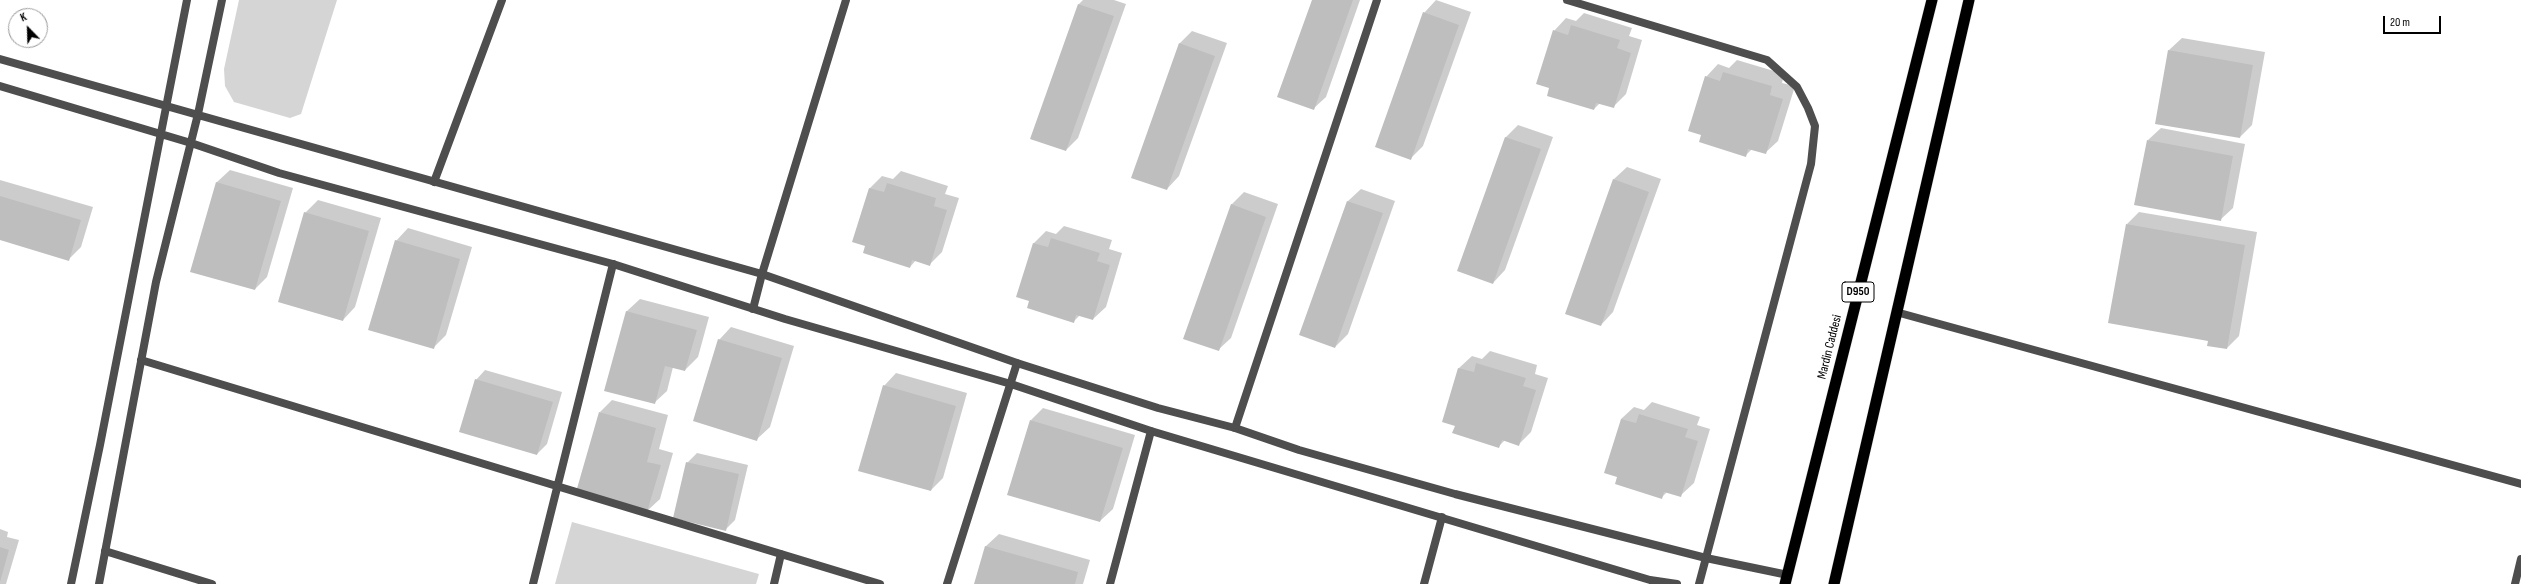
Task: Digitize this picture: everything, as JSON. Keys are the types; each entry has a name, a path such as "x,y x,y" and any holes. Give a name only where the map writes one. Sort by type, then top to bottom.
{"highway":[{"name":"Mardin Caddesi","path":"1787,579 1932,0"},
{"path":"1834,584 1969,0"}],"street":[{"path":"71,584 100,445 159,135 187,0"},
{"path":"99,584 156,282 198,114 222,0"},
{"path":"434,182 502,0"},
{"path":"753,309 762,274 846,0"},
{"path":"1235,428 1377,0"},
{"path":"1567,0 1767,60 1797,87 1815,126 1810,164 1699,584"},
{"path":"0,59 762,274 1017,363 1158,408 1235,428 1299,450 1433,487 1787,579"},
{"path":"0,86 159,135 191,143 279,173 612,264 753,309 1011,384 1152,431 1650,580 1677,584"},
{"path":"533,584 612,264"},
{"path":"1896,312 2521,484"},
{"path":"142,360 880,584"},
{"path":"947,584 1017,363"},
{"path":"1110,584 1152,431"},
{"path":"1424,584 1442,517"},
{"path":"105,551 212,584"},
{"path":"774,584 781,554"},
{"path":"2515,584 2521,559"}],"shaded area":[{"path":"239,0 337,0 301,114 290,118 234,102 225,86 224,69"},
{"path":"572,522 759,574 756,584 555,584"}],"building":[{"path":"1312,0 1353,0 1314,110 1277,97"},
{"path":"1078,4 1114,16 1066,151 1030,139"},
{"path":"1423,12 1459,25 1411,160 1375,147"},
{"path":"1571,25 1620,40 1617,48 1631,53 1614,108 1596,103 1594,110 1547,96 1549,88 1536,84 1553,30 1568,35"},
{"path":"1179,43 1215,56 1167,190 1131,178"},
{"path":"2168,50 2253,65 2240,138 2155,124"},
{"path":"1723,72 1772,86 1770,95 1783,99 1766,154 1748,149 1746,157 1699,142 1701,135 1688,131 1705,76 1720,81"},
{"path":"1505,137 1541,149 1493,284 1457,271"},
{"path":"2147,140 2233,156 2221,221 2134,205"},
{"path":"1613,179 1649,192 1601,326 1565,314"},
{"path":"216,182 281,201 255,290 190,272"},
{"path":"887,183 936,198 934,206 947,210 930,266 912,260 910,268 863,253 865,246 852,242 869,188 884,192"},
{"path":"0,196 81,220 69,261 0,240"},
{"path":"1347,201 1383,213 1335,348 1299,335"},
{"path":"1231,204 1266,217 1219,351 1183,339"},
{"path":"304,212 369,231 343,321 278,302"},
{"path":"2126,224 2245,245 2227,349 2207,346 2208,341 2108,323"},
{"path":"1051,238 1100,253 1097,261 1110,265 1093,320 1076,315 1074,323 1027,308 1029,301 1016,297 1033,243 1048,247"},
{"path":"395,240 460,259 434,349 368,330"},
{"path":"626,311 697,330 685,371 665,366 655,404 604,391"},
{"path":"718,339 782,358 757,441 693,421"},
{"path":"1476,363 1526,378 1523,386 1536,390 1519,446 1502,440 1499,448 1452,433 1455,426 1442,422 1458,368 1474,372"},
{"path":"475,379 553,402 537,455 459,432"},
{"path":"883,385 956,406 931,491 858,471"},
{"path":"599,412 656,428 647,462 661,465 647,512 576,492"},
{"path":"1639,414 1688,429 1685,437 1698,441 1681,497 1664,492 1662,499 1615,484 1617,477 1604,473 1621,419 1636,423"},
{"path":"1030,420 1123,448 1100,522 1007,495"},
{"path":"686,462 739,474 726,531 673,518"},
{"path":"985,546 1078,572 1075,584 974,584"},
{"path":"0,547 9,550 0,582"}]}
